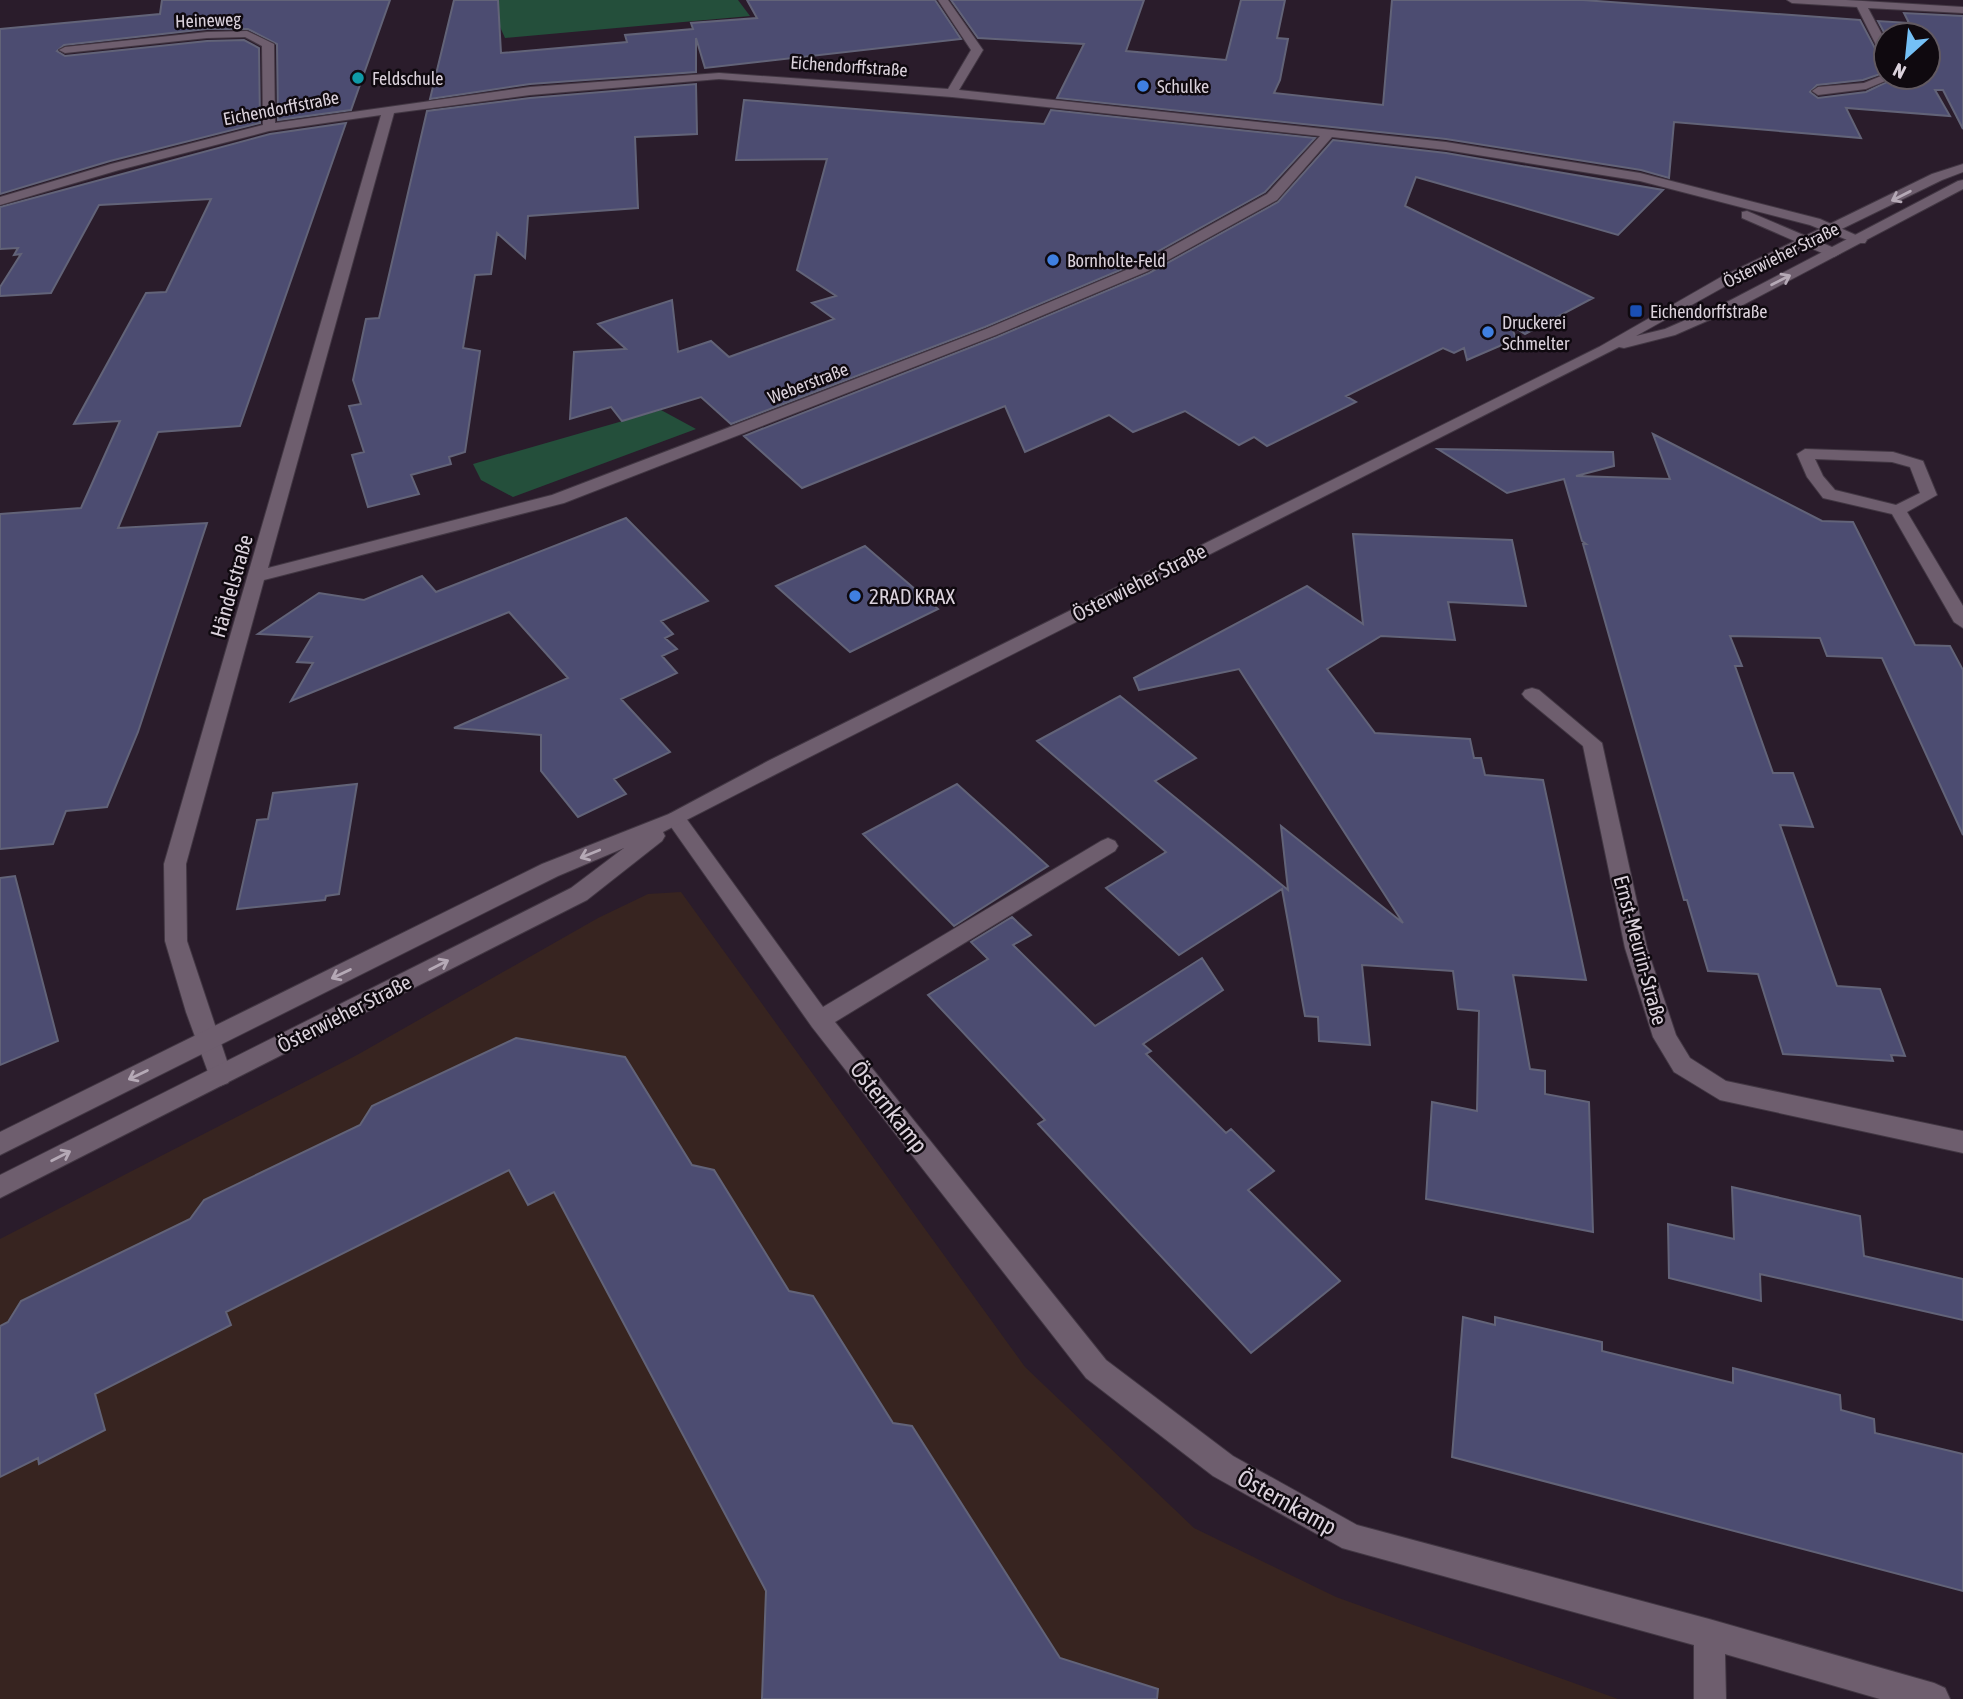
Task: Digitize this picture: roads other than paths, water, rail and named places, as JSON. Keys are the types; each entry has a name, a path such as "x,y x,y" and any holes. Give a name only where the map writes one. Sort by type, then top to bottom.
{"street":[{"path":"943,0 977,50 952,93"},
{"path":"1791,0 1963,10"},
{"path":"1861,5 1872,26"},
{"name":"Heineweg","path":"65,50 207,35 247,34 268,44 269,127"},
{"name":"Eichendorffstraße","path":"0,201 115,167 269,127 389,108 530,91 719,76 952,93 1446,146 1627,174 1804,219 1860,240"},
{"path":"1818,91 1872,84"},
{"name":"Händelstraße","path":"220,1076 176,941 175,864 389,108"},
{"name":"Weberstraße","path":"257,576 558,499 991,332 1143,268 1272,197 1328,134"},
{"name":"Österwieher Straße","path":"0,1144 550,870 676,819 788,759 1604,350 1644,324 1937,177 1963,168"},
{"name":"Österwieher Straße","path":"1604,350 1670,332 1734,304 1963,184"},
{"name":"Eichendorffstraße","path":"1701,193 1834,253"},
{"path":"1898,510 1929,495 1917,464 1893,457 1805,454 1815,477 1829,494 1898,510 1963,622"},
{"name":"Ernst-Meurin-Straße","path":"1532,694 1592,743 1636,948 1665,1037 1682,1065 1720,1090 1963,1142"},
{"name":"Österwieher Straße","path":"0,1187 579,894 676,819"},
{"name":"Östernkamp","path":"676,819 820,1020 1096,1369 1223,1466 1352,1538 1709,1633 1934,1699"},
{"path":"820,1020 1108,846"},
{"path":"1709,1633 1710,1699"}],"place":[{"name":"Feldschule","path":"358,78"},
{"name":"Schulke","path":"1143,86"},
{"name":"Bornholte-Feld","path":"1053,260"},
{"name":"Eichendorffstraße","path":"1636,311"},
{"name":"Druckerei Schmelter","path":"1488,332"},
{"name":"2RAD KRAX","path":"855,596"}]}
